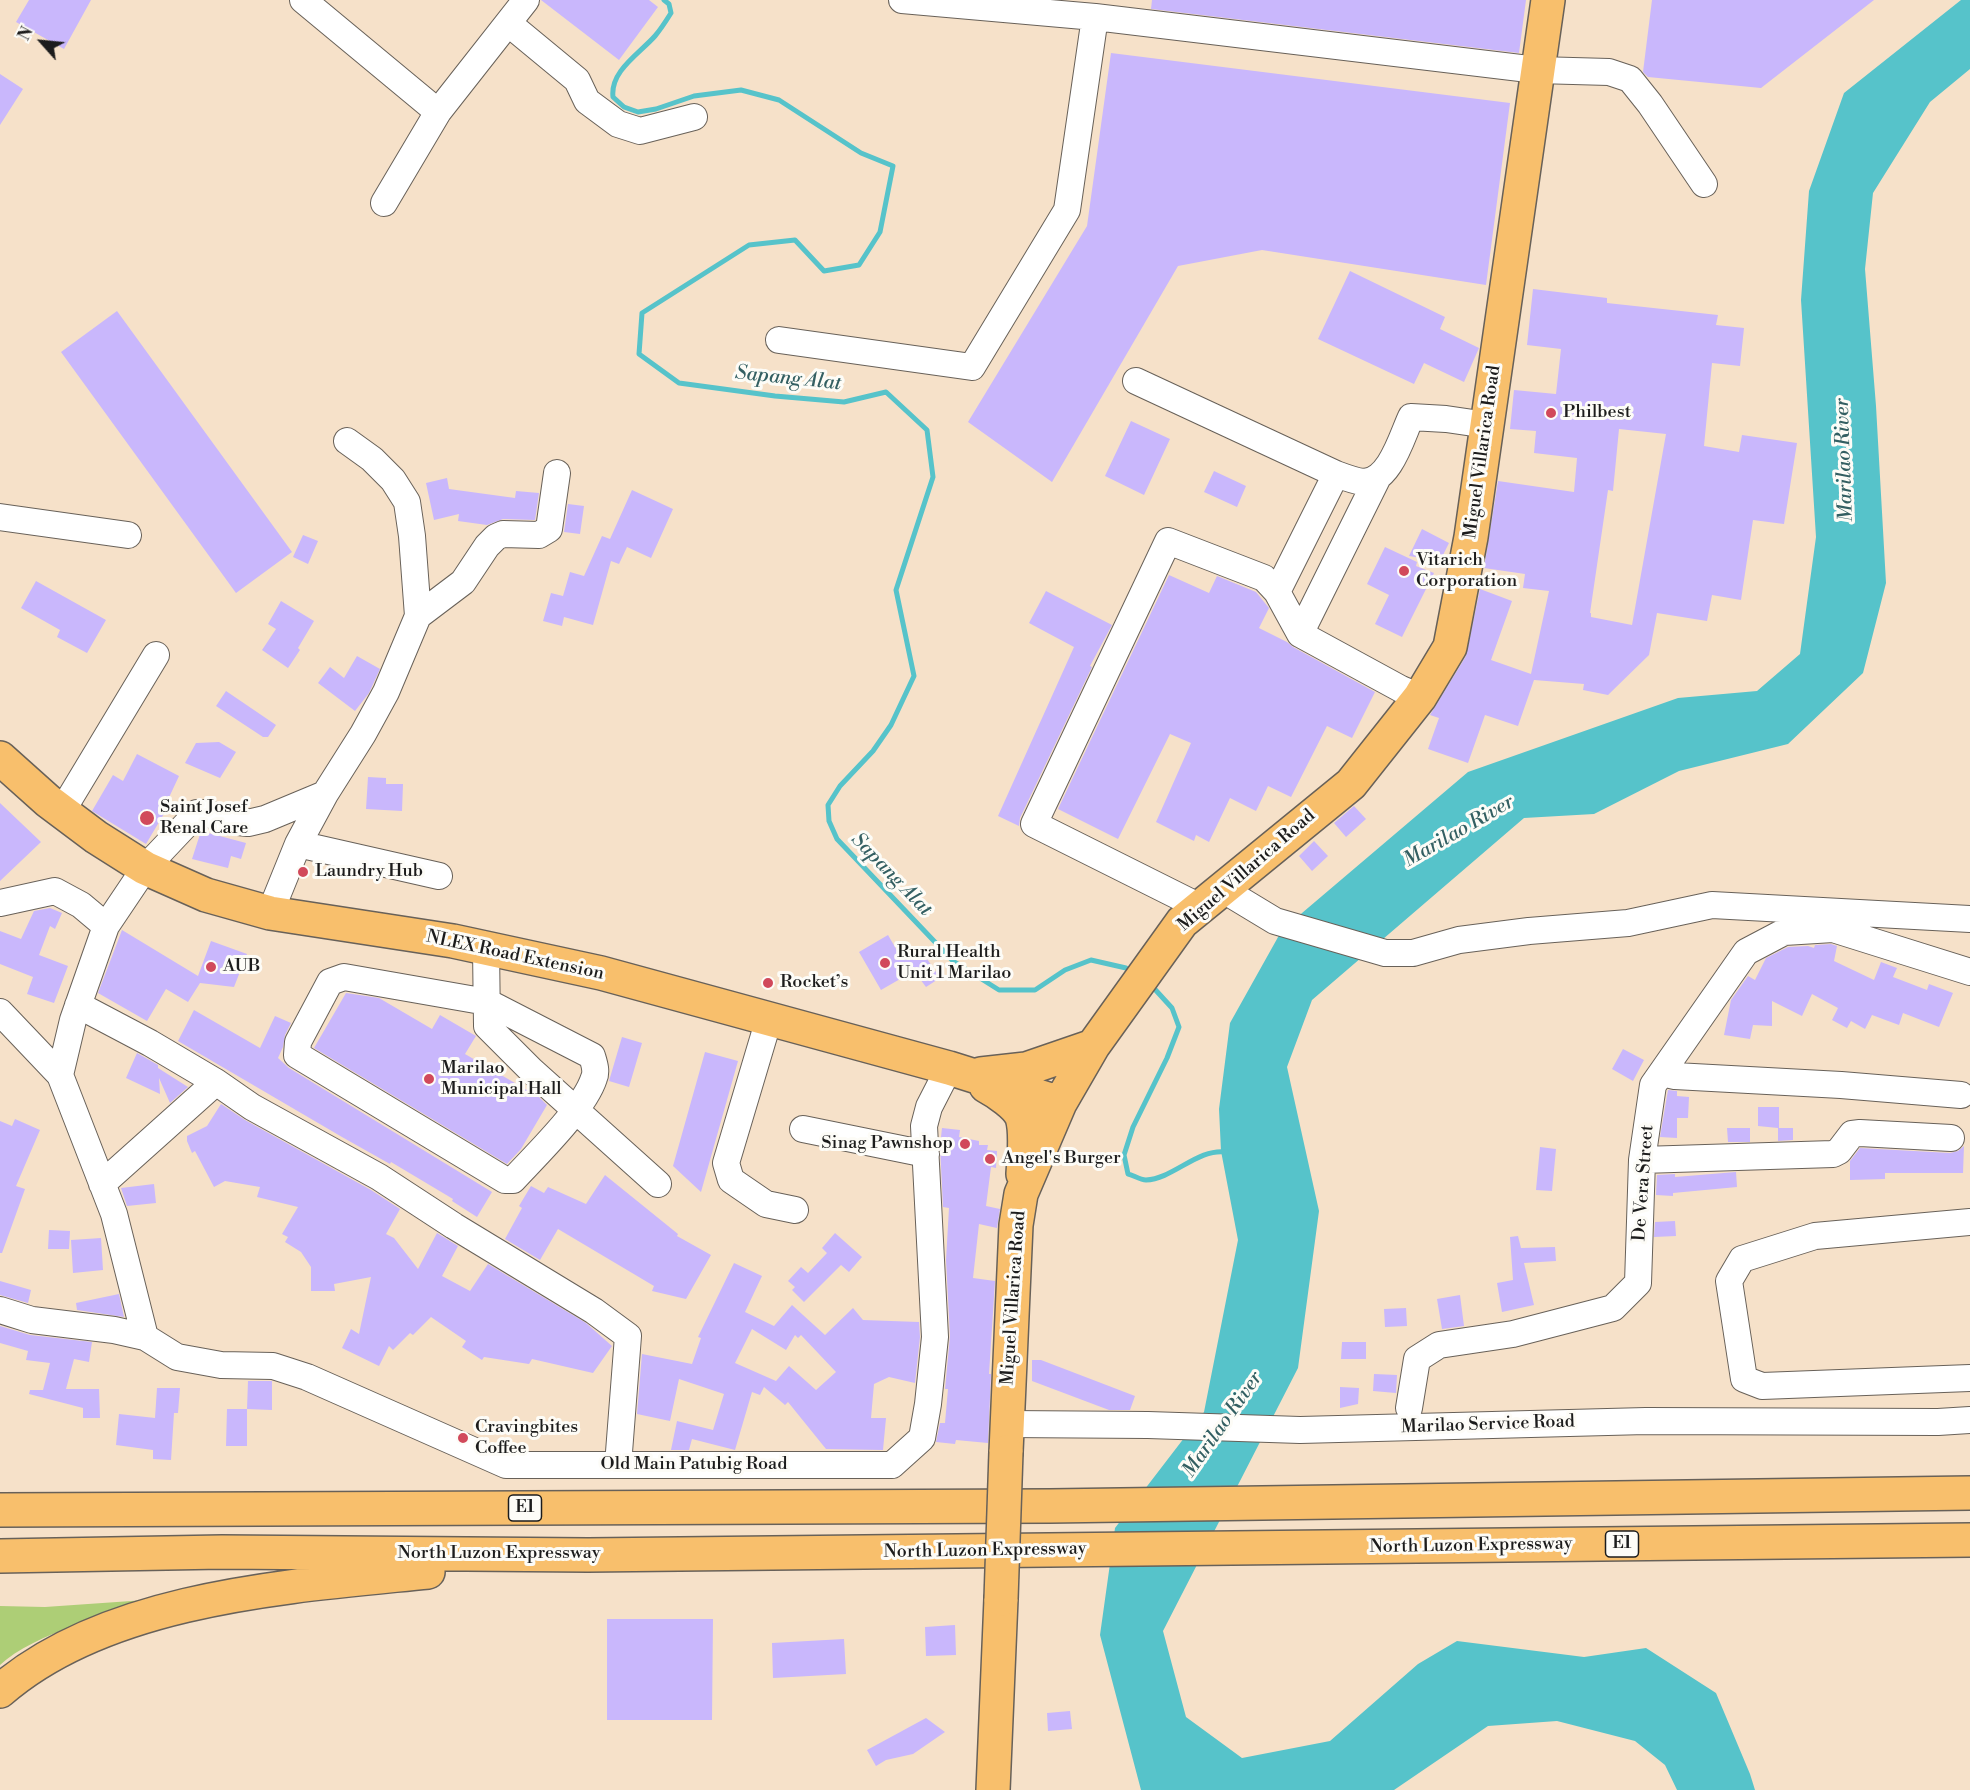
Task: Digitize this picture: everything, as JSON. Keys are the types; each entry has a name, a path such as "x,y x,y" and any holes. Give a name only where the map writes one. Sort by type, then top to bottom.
{"main road":[{"name":"Miguel Villarica Road","path":"993,1790 1006,1438 1016,1226 1021,1194 1060,1103 1093,1046 1182,922 1351,784 1420,697 1450,647 1471,537 1548,0"},
{"name":"NLEX Road Extension","path":"0,758 96,837 145,868 206,895 270,913 364,926 486,948 601,973 958,1071 1060,1103"},
{"path":"958,1071 989,1074 1026,1069 1093,1046"},
{"path":"958,1071 1003,1096 1021,1116 1025,1147 1021,1194"},
{"name":"E1","path":"0,1510 1050,1506 1970,1493"},
{"name":"North Luzon Expressway","path":"0,1556 222,1552 588,1555 1970,1540"},
{"path":"0,1690 42,1660 84,1639 110,1628 156,1614 208,1602 339,1581 588,1555"}],"street":[{"path":"303,0 438,112"},
{"path":"384,203 438,112 526,0"},
{"path":"902,0 1095,17 1538,70 1609,72 1630,79 1650,104 1704,184"},
{"path":"779,340 972,367 1067,210 1095,17"},
{"path":"508,23 577,80 587,101 618,124 640,131 694,117"},
{"path":"1136,381 1336,474 1365,482 1378,477 1388,469 1411,417 1446,418 1487,424"},
{"path":"270,913 298,844 386,693 418,616 412,536 406,502 393,480 372,459 347,441"},
{"path":"418,616 463,582 496,537 503,534 539,535 549,529 556,473"},
{"path":"1277,592 1336,474"},
{"path":"1300,634 1378,477"},
{"path":"0,517 128,534"},
{"path":"1420,697 1300,634 1277,592 1264,578 1168,541 1034,824 1211,898 1275,921 1385,953 1413,953 1459,940 1628,923 1712,905 1970,919"},
{"path":"62,811 156,655"},
{"path":"60,1075 78,1005 106,926 145,868 197,813 207,813 228,821 248,823 265,819 326,794"},
{"path":"298,844 439,876"},
{"path":"0,903 55,891 81,905 106,926"},
{"name":"De Vera Street","path":"1409,1408 1418,1359 1439,1345 1514,1334 1613,1308 1638,1283 1642,1160 1653,1086 1746,952 1784,932 1833,929 1970,972"},
{"path":"486,948 487,1026 531,1070 658,1184"},
{"path":"344,977 487,1002 592,1056 596,1067 595,1078 576,1110 513,1180 509,1181 297,1055 298,1042 330,982 344,977"},
{"path":"78,1005 150,1042 252,1107 380,1178 594,1311 628,1335 618,1465"},
{"path":"1,1015 60,1075 114,1214 145,1337"},
{"path":"769,1019 726,1163 731,1180 766,1204 795,1210"},
{"name":"Old Main Patubig Road","path":"0,1310 32,1320 114,1330 145,1337 177,1357 221,1365 273,1366 307,1377 506,1465 892,1464 922,1438 928,1404 935,1337 924,1126 929,1107 958,1071"},
{"path":"1662,1073 1676,1076 1841,1085 1961,1095"},
{"path":"102,1184 216,1082"},
{"path":"802,1129 926,1154"},
{"path":"1642,1160 1833,1154 1839,1151 1852,1134 1860,1132 1951,1138"},
{"path":"1970,1222 1815,1236 1742,1259 1729,1281 1744,1380 1762,1386 1970,1378"},
{"name":"Marilao Service Road","path":"1006,1438 1148,1425 1300,1430 1646,1421 1938,1422 1970,1420"}],"green space":[{"path":"160,1599 53,1634 33,1643 0,1665 0,1606 45,1607"}],"water":[{"name":"Marilao River","path":"1961,0 1970,0 1970,69 1930,102 1873,193 1865,269 1876,406 1886,583 1863,673 1788,744 1679,771 1594,814 1524,818 1312,1000 1287,1067 1319,1211 1298,1368 1163,1631 1186,1717 1242,1758 1330,1741 1418,1664 1457,1641 1584,1657 1646,1648 1716,1693 1755,1790 1677,1790 1665,1765 1635,1741 1557,1721 1488,1726 1394,1790 1141,1790 1100,1635 1115,1528 1204,1412 1238,1240 1221,1151 1219,1109 1230,1023 1282,930 1468,772 1678,698 1757,691 1800,654 1816,537 1801,300 1809,191 1844,93"}],"building":[{"path":"29,0 91,0 64,49 16,22"},
{"path":"541,0 649,0 658,7 619,60"},
{"path":"1152,0 1526,0 1519,53 1151,9"},
{"path":"1652,0 1874,0 1761,88 1648,77 1643,72"},
{"path":"1111,53 1510,103 1486,285 1262,250 1178,266 1052,482 968,422 1087,226"},
{"path":"0,74 23,89 0,125"},
{"path":"1350,271 1445,317 1440,329 1479,348 1464,382 1424,363 1414,384 1318,339"},
{"path":"1533,289 1607,298 1607,303 1718,315 1716,325 1744,328 1740,366 1712,363 1704,446 1739,452 1742,435 1797,443 1784,524 1753,520 1741,600 1712,595 1707,621 1657,613 1649,655 1608,695 1583,690 1584,684 1534,680 1518,726 1485,715 1468,763 1428,749 1439,718 1430,715 1466,656 1480,589 1512,601 1491,660 1531,674 1549,591 1523,588 1525,574 1484,568 1498,481 1574,492 1577,458 1534,453 1536,431 1510,429 1514,390 1556,394 1561,349 1527,345","holes":["1619,429 1666,434 1632,625 1591,617 1608,490 1613,491"]},
{"path":"117,311 292,552 236,593 61,352"},
{"path":"1131,421 1170,439 1144,495 1105,476"},
{"path":"1214,471 1246,486 1237,507 1204,492"},
{"path":"447,478 449,489 515,498 516,491 539,493 535,520 503,519 487,525 458,521 459,514 434,520 426,483"},
{"path":"632,490 673,509 651,558 627,547 619,564 611,561 593,625 564,617 562,626 543,621 551,593 563,596 570,572 584,576 602,536 610,539"},
{"path":"568,504 584,506 580,534 564,532"},
{"path":"1422,529 1449,543 1440,561 1409,556"},
{"path":"303,535 318,541 308,564 293,557"},
{"name":"Vitarich Corporation","path":"1385,547 1417,562 1416,566 1434,573 1402,637 1375,624 1389,595 1367,584"},
{"path":"1169,575 1209,593 1217,576 1256,592 1269,608 1259,628 1375,692 1352,738 1327,726 1291,797 1268,786 1256,811 1230,798 1209,842 1196,835 1194,841 1156,822 1191,743 1170,734 1118,839 1058,809"},
{"path":"36,581 106,620 87,653 57,637 60,630 21,608"},
{"path":"1046,591 1112,625 1090,666 1092,667 1020,818 1019,826 998,816 1074,647 1029,623"},
{"path":"281,601 314,621 288,668 262,650 276,629 268,624"},
{"path":"357,656 380,669 369,693 355,711 318,683 330,667 344,678"},
{"path":"226,691 276,725 268,737 263,737 216,706"},
{"path":"219,742 236,752 220,778 185,763 196,743"},
{"path":"137,754 179,776 165,806 168,807 146,844 92,811 113,775 123,781"},
{"path":"368,777 386,778 386,784 403,784 402,811 366,809"},
{"path":"0,803 41,842 0,881"},
{"path":"1354,806 1366,819 1346,837 1334,823"},
{"path":"201,831 246,843 241,859 231,856 228,868 192,859"},
{"path":"1314,841 1328,856 1312,871 1299,856"},
{"path":"50,908 62,913 55,929 50,926 39,955 68,966 54,1003 27,994 33,977 0,964 0,931 21,939 34,911"},
{"path":"122,930 198,976 211,941 247,954 234,987 200,983 188,1002 166,989 147,1021 98,993"},
{"name":"Rural Health Unit 1 Marilao","path":"888,935 902,959 919,947 940,978 926,987 914,971 881,990 859,952"},
{"path":"1815,945 1837,946 1834,961 1874,980 1881,962 1897,968 1893,977 1927,990 1929,984 1953,993 1939,1027 1903,1013 1899,1025 1872,1015 1865,1029 1851,1021 1847,1028 1832,1020 1838,1008 1812,994 1802,1016 1772,1001 1772,1026 1753,1025 1750,1039 1724,1035 1731,1000 1748,976 1755,980 1766,958 1788,947 1814,948"},
{"name":"Marilao Municipal Hall","path":"346,993 379,998 432,1029 440,1015 476,1036 465,1054 539,1097 547,1105 521,1149 507,1164 314,1048"},
{"path":"194,1010 260,1048 275,1016 291,1023 278,1058 289,1068 492,1192 477,1217 452,1201 453,1199 391,1162 390,1164 342,1137 178,1041"},
{"path":"622,1037 642,1043 629,1087 609,1081"},
{"path":"1623,1049 1644,1060 1633,1081 1612,1069"},
{"path":"705,1052 738,1061 701,1192 673,1166"},
{"path":"137,1053 188,1087 170,1103 159,1078 160,1094 126,1078"},
{"path":"1668,1090 1677,1091 1677,1096 1689,1097 1688,1118 1677,1118 1677,1138 1660,1137"},
{"path":"221,1104 400,1209 386,1234 394,1238 418,1269 437,1233 458,1246 442,1276 470,1291 488,1264 586,1323 612,1346 593,1373 532,1359 529,1364 484,1357 482,1360 462,1347 466,1341 431,1317 393,1350 389,1346 379,1366 342,1348 351,1329 359,1334 371,1277 334,1284 335,1291 311,1291 311,1267 301,1252 285,1242 288,1237 282,1234 298,1207 257,1197 260,1187 225,1181 214,1187 195,1151 192,1153 187,1136 207,1126"},
{"path":"1758,1107 1779,1107 1779,1128 1793,1128 1793,1140 1778,1141 1778,1128 1758,1126"},
{"path":"15,1119 40,1130 16,1186 25,1189 2,1253 0,1253 0,1121 12,1126"},
{"path":"942,1128 960,1130 959,1137 979,1141 979,1145 988,1145 987,1150 997,1151 996,1168 991,1167 986,1206 1000,1209 997,1228 979,1224 973,1278 995,1281 989,1374 991,1374 988,1443 956,1440 955,1444 936,1442 940,1423 945,1423 948,1389 945,1389 950,1336 946,1260 949,1208 943,1207 940,1146"},
{"path":"1727,1128 1750,1128 1750,1142 1728,1142"},
{"path":"1964,1146 1963,1173 1885,1173 1885,1179 1850,1180 1850,1161 1860,1148 1950,1153"},
{"path":"1540,1147 1556,1149 1552,1191 1536,1190"},
{"path":"1736,1172 1737,1187 1673,1193 1673,1196 1656,1195 1657,1175 1675,1174 1675,1177"},
{"path":"605,1175 678,1234 677,1236 711,1255 686,1299 652,1291 654,1286 558,1229 540,1260 505,1239 522,1208 519,1206 531,1186 544,1193 548,1187 586,1204"},
{"path":"154,1184 156,1203 127,1206 121,1188"},
{"path":"1675,1221 1676,1236 1654,1237 1655,1222"},
{"path":"49,1230 70,1231 69,1249 48,1249"},
{"path":"835,1233 862,1257 849,1272 841,1265 804,1302 792,1290 795,1287 788,1281 801,1267 808,1273 827,1253 822,1248"},
{"path":"1518,1236 1521,1248 1555,1247 1556,1261 1524,1263 1534,1305 1502,1312 1497,1283 1513,1280 1510,1237"},
{"path":"101,1238 103,1270 73,1273 71,1240"},
{"path":"734,1263 762,1276 745,1312 774,1326 792,1305 825,1335 853,1308 863,1320 919,1322 920,1337 915,1383 889,1377 874,1384 871,1418 886,1418 883,1450 826,1449 788,1402 785,1405 764,1387 760,1395 752,1392 735,1450 692,1439 689,1450 671,1450 677,1421 713,1430 724,1394 679,1379 670,1421 637,1414 642,1354 692,1364 701,1338 698,1337","holes":["752,1329 786,1350 795,1335 798,1338 801,1335 836,1372 816,1390 789,1366 776,1381 735,1363"]},
{"path":"0,1281 31,1290 28,1303 0,1295"},
{"path":"119,1294 124,1317 77,1310 76,1303"},
{"path":"1460,1295 1464,1326 1442,1329 1437,1299"},
{"path":"1406,1308 1407,1326 1385,1327 1384,1309"},
{"path":"0,1326 30,1335 92,1342 89,1362 74,1359 66,1389 99,1389 100,1418 83,1418 83,1408 29,1394 30,1390 43,1390 50,1363 26,1360 28,1351 0,1343"},
{"path":"1342,1342 1366,1342 1366,1359 1341,1359"},
{"path":"1032,1360 1041,1360 1135,1396 1130,1410 1109,1410 1032,1381"},
{"path":"1374,1374 1397,1375 1396,1393 1373,1391"},
{"path":"248,1381 272,1381 272,1410 247,1409"},
{"path":"1340,1387 1359,1388 1358,1404 1340,1408"},
{"path":"157,1388 180,1388 178,1413 174,1413 171,1460 153,1459 153,1450 116,1445 119,1414 155,1418"},
{"path":"227,1409 247,1409 247,1446 226,1446"},
{"path":"607,1619 713,1619 712,1720 607,1720"},
{"path":"955,1625 956,1655 926,1656 925,1627"},
{"path":"844,1639 846,1674 773,1678 772,1643"},
{"path":"1070,1711 1072,1729 1048,1731 1047,1713"},
{"path":"926,1718 945,1732 913,1754 886,1760 876,1766 867,1750"}],"waterway":[{"name":"Sapang Alat","path":"664,0 669,4 671,13 655,36 627,64 616,79 613,97 624,107 638,112 656,109 694,96 741,90 779,100 861,153 893,166 880,232 859,265 824,271 795,240 749,245 642,313 639,354 679,383 775,396 844,402 886,392 927,430 933,477 896,590 914,676 891,725 873,751 840,786 828,805 829,821 837,839 953,961 999,990 1035,990 1065,970 1091,960 1126,968 1133,973"},
{"name":"Sapang Alat","path":"1151,985 1172,1008 1179,1027 1167,1058 1133,1127 1124,1155 1128,1174 1144,1180 1156,1178 1205,1155 1226,1152"}],"place":[{"name":"Philbest","path":"1551,413"},
{"name":"Vitarich Corporation","path":"1404,571"},
{"name":"Saint Josef Renal Care","path":"147,818"},
{"name":"Laundry Hub","path":"303,872"},
{"name":"Rural Health Unit 1 Marilao","path":"885,963"},
{"name":"AUB","path":"211,967"},
{"name":"Rocket’s","path":"768,983"},
{"name":"Marilao Municipal Hall","path":"429,1079"},
{"name":"Sinag Pawnshop","path":"965,1144"},
{"name":"Angel's Burger","path":"990,1159"},
{"name":"Cravingbites Coffee","path":"463,1438"}]}
